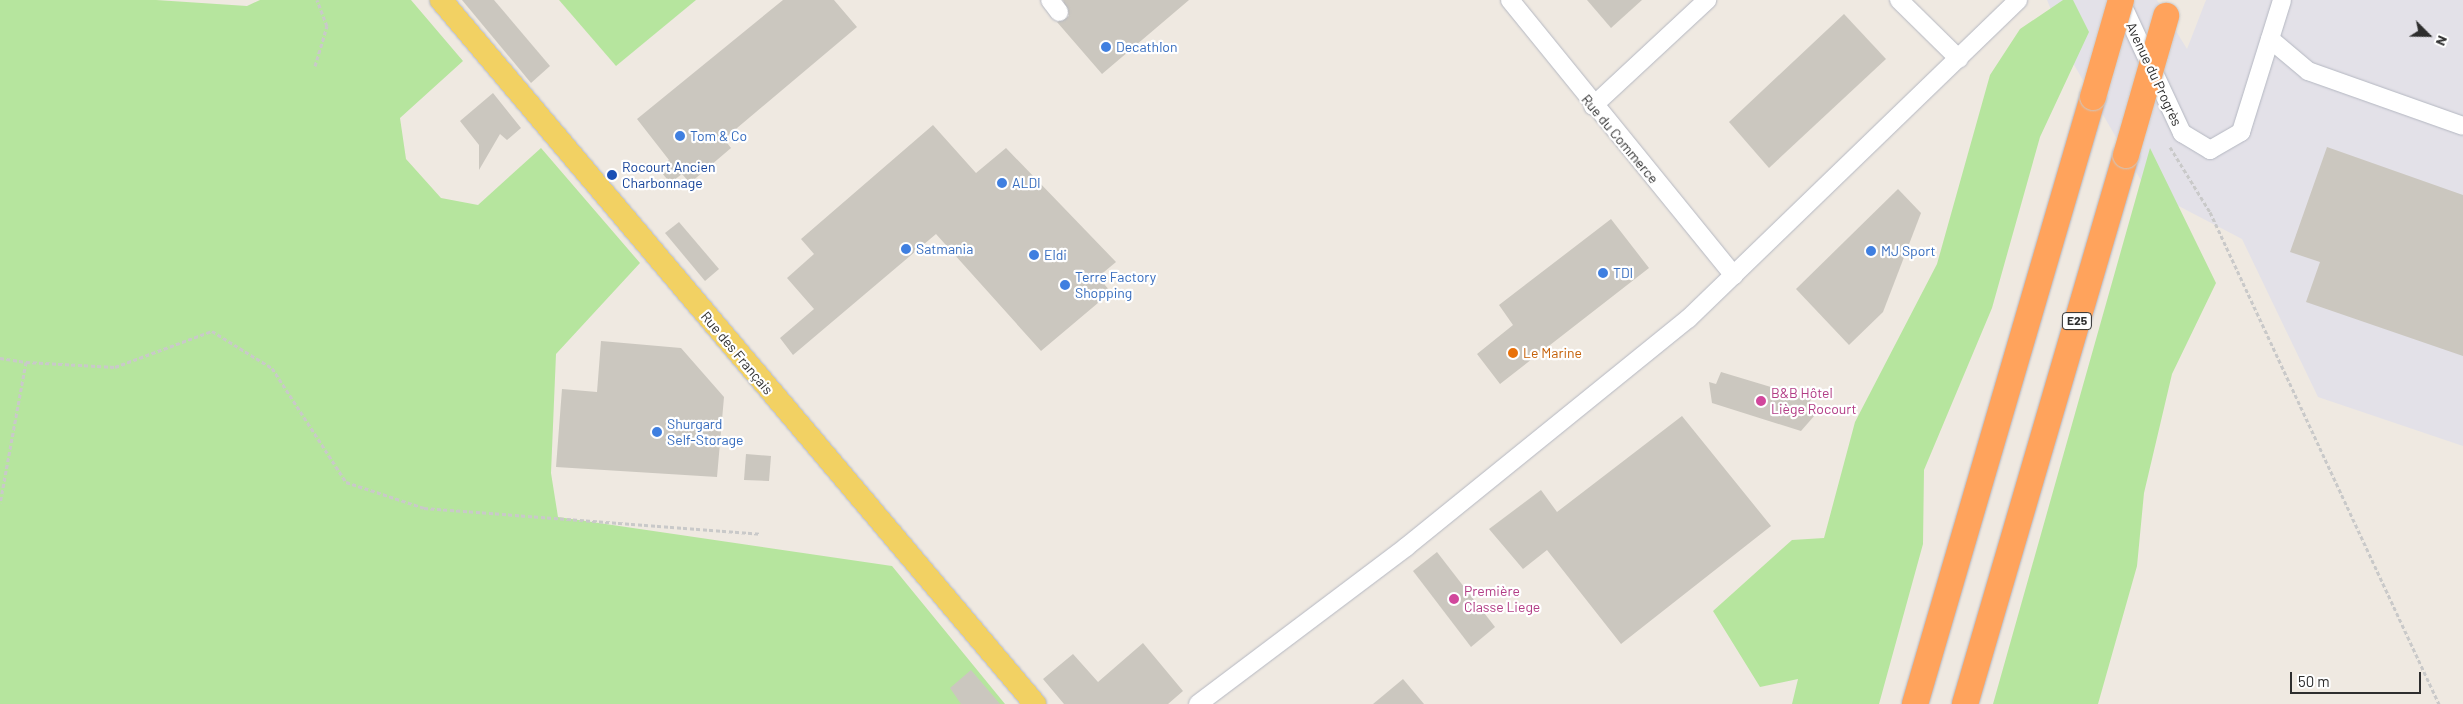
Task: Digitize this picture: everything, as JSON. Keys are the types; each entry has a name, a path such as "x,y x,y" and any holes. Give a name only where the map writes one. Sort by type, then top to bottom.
{"highway":[{"path":"1915,704 2120,0"},
{"name":"E25","path":"1965,704 2169,8"}],"main road":[{"name":"Rue des Français","path":"441,0 1035,704"}],"street":[{"name":"Rue du Commerce","path":"1510,0 1593,106 1734,276"},
{"path":"1593,106 1707,0"},
{"path":"1899,0 1959,60"},
{"path":"1198,704 1406,547 1688,319 1959,60 2018,0"},
{"name":"Avenue du Progrès","path":"2120,0 2182,133 2210,150 2241,132 2282,0"},
{"path":"2270,39 2308,71 2463,126"}],"path":[{"path":"316,66 327,26 318,0"},
{"path":"2172,151 2210,212 2439,704"},
{"path":"0,358 26,362 115,367 212,331 272,368 346,482 424,508 760,534"},
{"path":"0,503 26,362"}],"shaded area":[{"path":"2047,0 2157,0 2187,49 2206,0 2463,0 2463,446 2318,397 2242,239 2146,189 2073,63"}],"green space":[{"path":"0,0 156,0 247,6 260,0 411,0 463,61 400,118 406,159 441,198 478,205 541,148 640,263 556,354 551,473 558,517 892,566 1005,704 0,704"},
{"path":"559,0 696,0 616,66"},
{"path":"2063,0 2073,0 2089,32 2040,137 1992,308 1924,470 1923,544 1879,704 1792,704 1798,679 1760,687 1713,611 1792,540 1824,538 1855,422 1937,264 1990,75 2020,29"},
{"path":"2150,148 2216,283 2172,374 2144,493 2137,566 2098,704 1993,704"}],"building":[{"path":"462,0 494,0 550,66 531,83"},
{"path":"783,0 834,0 857,27 724,139 731,148 690,183 682,174 670,183 659,169 669,160 637,119"},
{"name":"Decathlon","path":"1063,0 1189,0 1102,74 1057,22 1069,16"},
{"path":"1587,0 1642,0 1611,28"},
{"path":"1844,14 1886,59 1769,168 1729,122"},
{"path":"493,93 521,128 507,140 500,134 479,170 479,145 460,121"},
{"path":"933,125 976,173 1006,148 1116,262 1098,277 1111,292 1041,351 936,234 793,355 780,338 814,309 787,278 814,254 801,239"},
{"path":"2327,147 2463,195 2463,356 2306,302 2320,262 2290,252"},
{"name":"MJ Sport","path":"1898,189 1921,213 1883,312 1849,345 1796,289"},
{"path":"1611,219 1649,268 1500,384 1477,354 1513,325 1499,305"},
{"path":"679,222 719,269 705,281 665,233"},
{"name":"Shurgard Self-Storage","path":"601,341 681,348 724,397 717,477 556,467 562,389 597,392"},
{"name":"B&B Hôtel Liège Rocourt","path":"1721,372 1811,399 1806,412 1815,415 1801,431 1712,403 1709,382 1716,384"},
{"path":"1682,416 1771,526 1621,644 1547,550 1523,569 1489,529 1541,490 1557,512"},
{"path":"746,454 771,456 769,481 744,480"},
{"name":"Première Classe Liege","path":"1437,552 1495,627 1471,647 1413,571"},
{"path":"1143,643 1183,691 1168,704 1064,704 1043,679 1073,654 1098,682"},
{"path":"971,670 1000,704 961,704 950,688"},
{"path":"1403,679 1424,704 1373,704"}],"place":[{"name":"Decathlon","path":"1106,47"},
{"name":"Tom & Co","path":"680,136"},
{"name":"Rocourt Ancien Charbonnage","path":"612,175"},
{"name":"ALDI","path":"1002,183"},
{"name":"Satmania","path":"906,249"},
{"name":"MJ Sport","path":"1871,251"},
{"name":"Eldi","path":"1034,255"},
{"name":"TDI","path":"1603,273"},
{"name":"Terre Factory Shopping","path":"1065,285"},
{"name":"Le Marine","path":"1513,353"},
{"name":"B&B Hôtel Liège Rocourt","path":"1761,401"},
{"name":"Shurgard Self-Storage","path":"657,432"},
{"name":"Première Classe Liege","path":"1454,599"}]}
